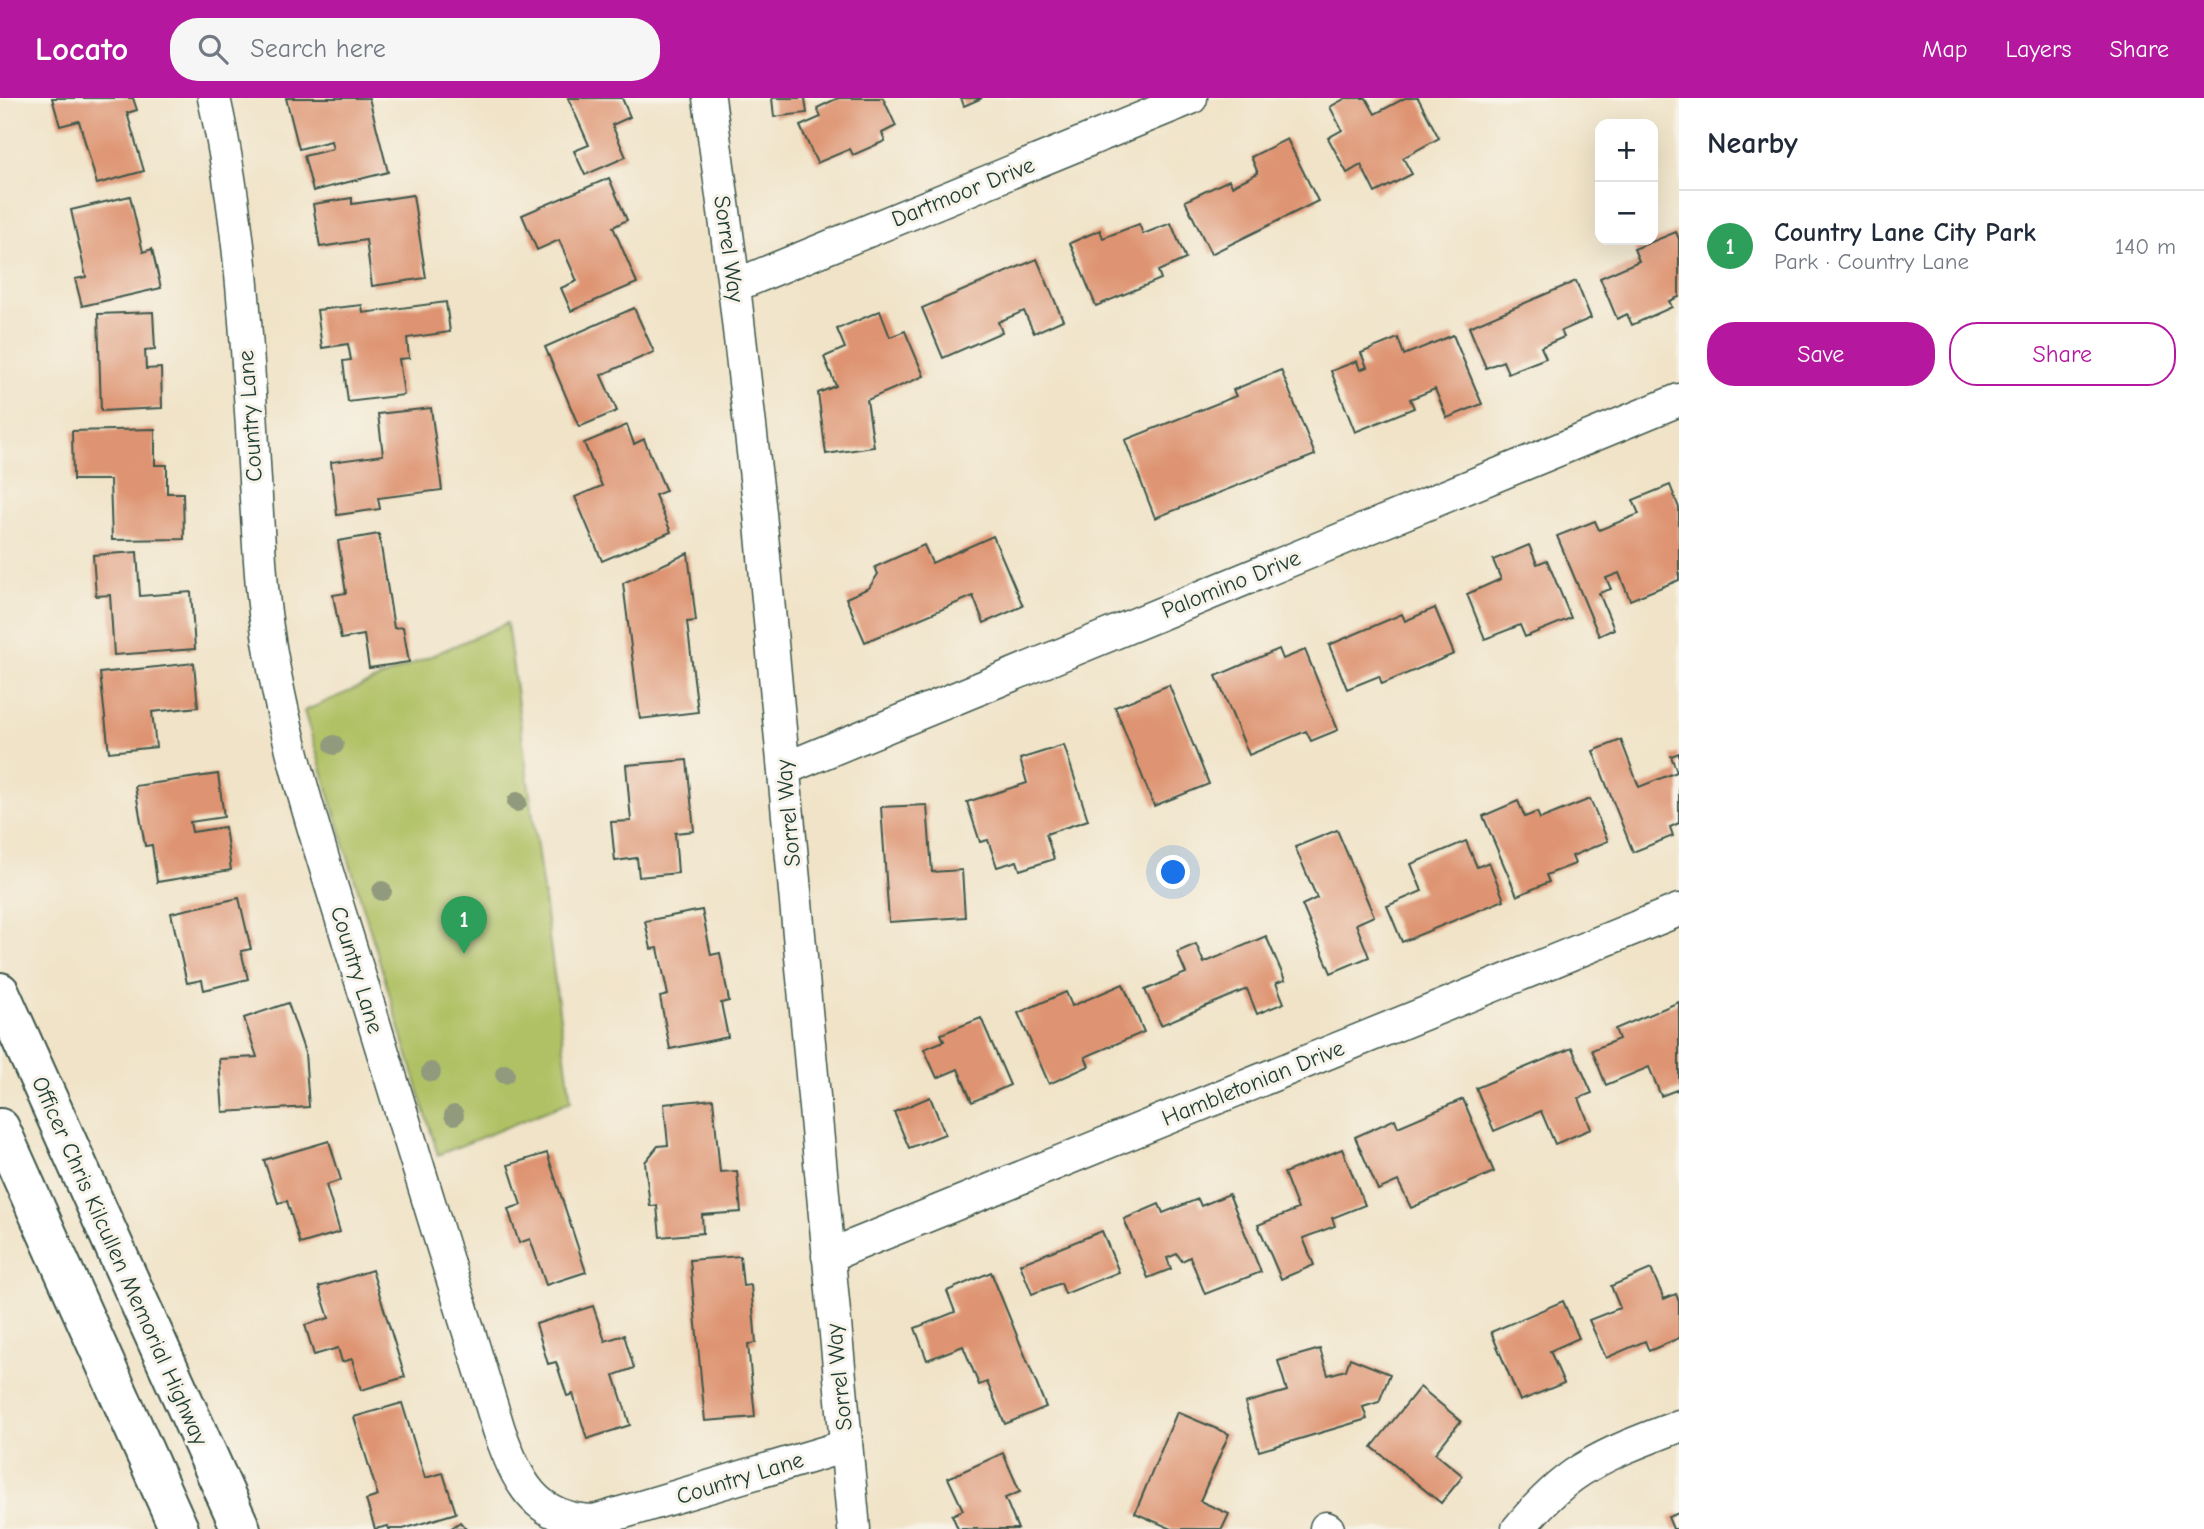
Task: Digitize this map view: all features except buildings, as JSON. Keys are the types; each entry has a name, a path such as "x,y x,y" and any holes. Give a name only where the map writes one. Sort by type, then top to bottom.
{"highway":[{"name":"Officer Chris Kilcullen Memorial Highway","path":"0,992 240,1529"},
{"path":"0,1128 179,1529"}],"street":[{"name":"Country Lane","path":"214,98 225,152 239,252 262,587 266,633 275,678 309,814 499,1430 518,1478 544,1507 561,1517 594,1521 846,1446"},
{"name":"Sorrel Way","path":"709,98 760,513 854,1529"},
{"name":"Dartmoor Drive","path":"734,286 1191,98"},
{"name":"Palomino Drive","path":"784,769 1679,400"},
{"name":"Hambletonian Drive","path":"828,1255 1679,910"},
{"path":"1518,1529 1534,1510 1586,1466 1679,1426"}],"green space":[{"path":"507,623 571,1101 438,1155 304,711"}],"place":[{"name":"Country Lane City Park","path":"464,954"}]}
